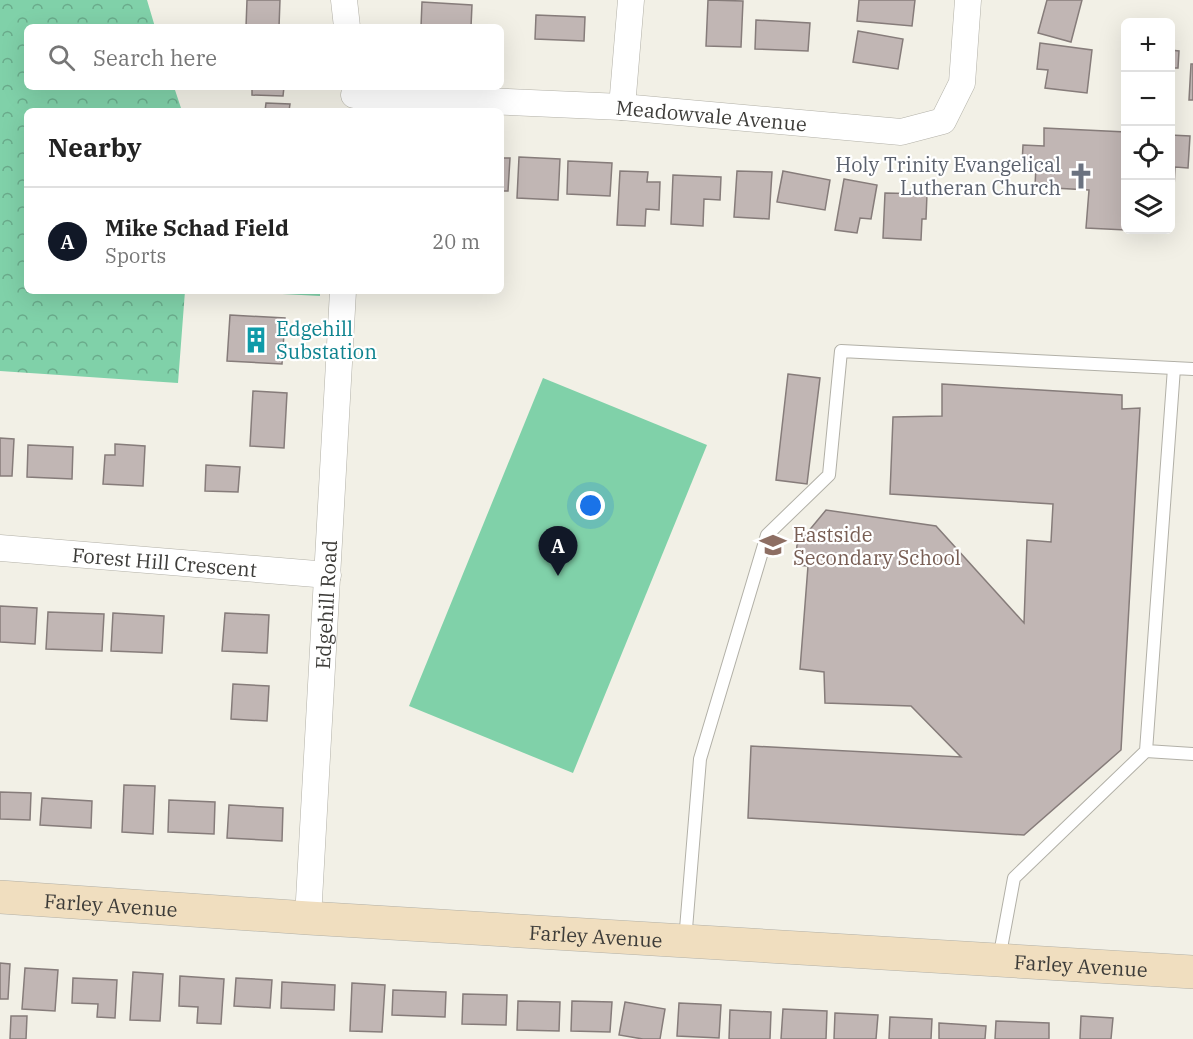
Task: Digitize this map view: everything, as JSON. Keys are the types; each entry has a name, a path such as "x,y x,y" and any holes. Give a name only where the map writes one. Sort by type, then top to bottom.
{"street":[{"path":"344,0 346,24"},
{"path":"622,107 631,0"},
{"name":"Meadowvale Avenue","path":"353,98 622,107 901,132 943,121 962,83 968,0"},
{"name":"Edgehill Road","path":"308,918 343,294"},
{"name":"Forest Hill Crescent","path":"0,548 328,575"},
{"name":"Farley Avenue","path":"0,897 1193,972"}],"lane":[{"path":"685,940 700,759 767,535 830,475 841,351 1193,369"},
{"path":"999,960 1014,878 1146,751 1174,368"},
{"path":"1146,751 1193,754"}],"green space":[{"path":"0,0 147,0 154,24 24,24 24,90 175,90 181,108 24,108 24,294 185,294 178,383 0,371"},
{"path":"282,294 320,294 320,296"},
{"path":"543,378 707,445 573,773 409,706"}],"building":[{"path":"247,0 280,0 279,24 246,24"},
{"path":"708,0 743,1 741,47 706,46"},
{"path":"859,0 915,0 912,26 857,21"},
{"path":"1047,0 1082,0 1071,42 1038,33"},
{"path":"422,2 472,5 471,24 421,24"},
{"path":"536,15 585,17 584,41 535,39"},
{"path":"756,20 810,23 808,51 755,49"},
{"path":"858,31 903,39 898,69 853,62"},
{"path":"1040,43 1092,50 1087,93 1045,88 1048,70 1037,69"},
{"path":"1175,51 1179,51 1178,68 1175,68"},
{"path":"1191,64 1193,64 1193,100 1189,100"},
{"path":"252,90 284,90 283,96 252,95"},
{"path":"266,103 290,104 289,108 265,108"},
{"name":"Holy Trinity Evangelical Lutheran Church","path":"1044,128 1121,132 1121,230 1086,228 1089,190 1035,187 1036,165 1022,164 1023,145 1044,146"},
{"path":"1175,135 1190,136 1188,168 1175,167"},
{"path":"519,157 560,159 558,200 517,198"},
{"path":"504,158 510,158 508,191 504,191"},
{"path":"568,161 612,163 610,196 567,194"},
{"path":"620,171 648,172 647,182 660,182 659,210 646,209 645,226 617,225"},
{"path":"737,171 772,172 769,219 734,217"},
{"path":"783,171 830,180 825,210 777,202"},
{"path":"673,175 721,177 720,200 704,199 703,226 671,224"},
{"path":"844,179 877,185 871,219 860,218 857,233 835,230"},
{"path":"885,193 927,194 926,219 922,219 921,240 883,238"},
{"name":"Edgehill Substation","path":"230,315 285,318 282,364 227,361"},
{"path":"788,374 820,378 807,484 776,480"},
{"path":"942,384 1122,395 1122,409 1140,408 1121,750 1024,835 748,818 751,746 961,757 911,706 825,703 824,672 800,669 808,566 795,565 797,545 826,510 936,526 1024,623 1027,540 1051,542 1053,504 890,494 893,417 942,416"},
{"path":"253,391 287,393 284,448 250,446"},
{"path":"0,438 14,439 12,476 0,476"},
{"path":"115,444 145,446 143,486 103,484 105,455 115,455"},
{"path":"28,445 73,447 72,479 27,477"},
{"path":"206,465 240,467 238,492 205,491"},
{"path":"0,606 37,608 35,644 0,642"},
{"path":"48,612 104,614 102,651 46,649"},
{"path":"113,613 164,616 162,653 111,651"},
{"path":"225,613 269,615 267,653 222,651"},
{"path":"233,684 269,686 267,721 231,719"},
{"path":"124,785 155,786 153,834 122,832"},
{"path":"0,792 31,793 30,820 0,819"},
{"path":"42,798 92,801 91,828 40,825"},
{"path":"169,800 215,802 214,834 168,832"},
{"path":"229,805 283,808 282,841 227,838"},
{"path":"0,963 10,964 8,999 0,999"},
{"path":"25,968 58,970 55,1011 22,1009"},
{"path":"133,972 163,974 160,1021 130,1020"},
{"path":"180,976 224,979 221,1024 197,1023 198,1007 179,1006"},
{"path":"73,978 117,980 115,1018 97,1017 98,1004 72,1003"},
{"path":"236,978 272,980 270,1008 234,1006"},
{"path":"282,982 335,985 334,1010 281,1008"},
{"path":"352,983 385,985 382,1032 350,1031"},
{"path":"393,990 446,992 445,1017 392,1015"},
{"path":"463,994 507,995 506,1025 462,1024"},
{"path":"518,1001 560,1002 559,1031 517,1030"},
{"path":"572,1001 612,1002 610,1032 571,1031"},
{"path":"625,1002 665,1009 660,1039 619,1035"},
{"path":"679,1003 721,1005 719,1038 677,1036"},
{"path":"783,1009 827,1011 826,1039 781,1039"},
{"path":"730,1010 771,1012 770,1039 729,1039"},
{"path":"835,1013 878,1015 876,1039 834,1039"},
{"path":"11,1016 27,1016 26,1039 10,1039"},
{"path":"1081,1016 1113,1018 1111,1039 1080,1039"},
{"path":"890,1017 932,1019 931,1039 889,1039"},
{"path":"996,1021 1049,1023 1049,1039 995,1039"},
{"path":"939,1023 986,1026 985,1039 939,1039"}],"place":[{"name":"Holy Trinity Evangelical Lutheran Church","path":"1081,176"},
{"name":"Edgehill Substation","path":"256,340"},
{"name":"Eastside Secondary School","path":"773,545"},
{"name":"Mike Schad Field","path":"558,576"}]}
